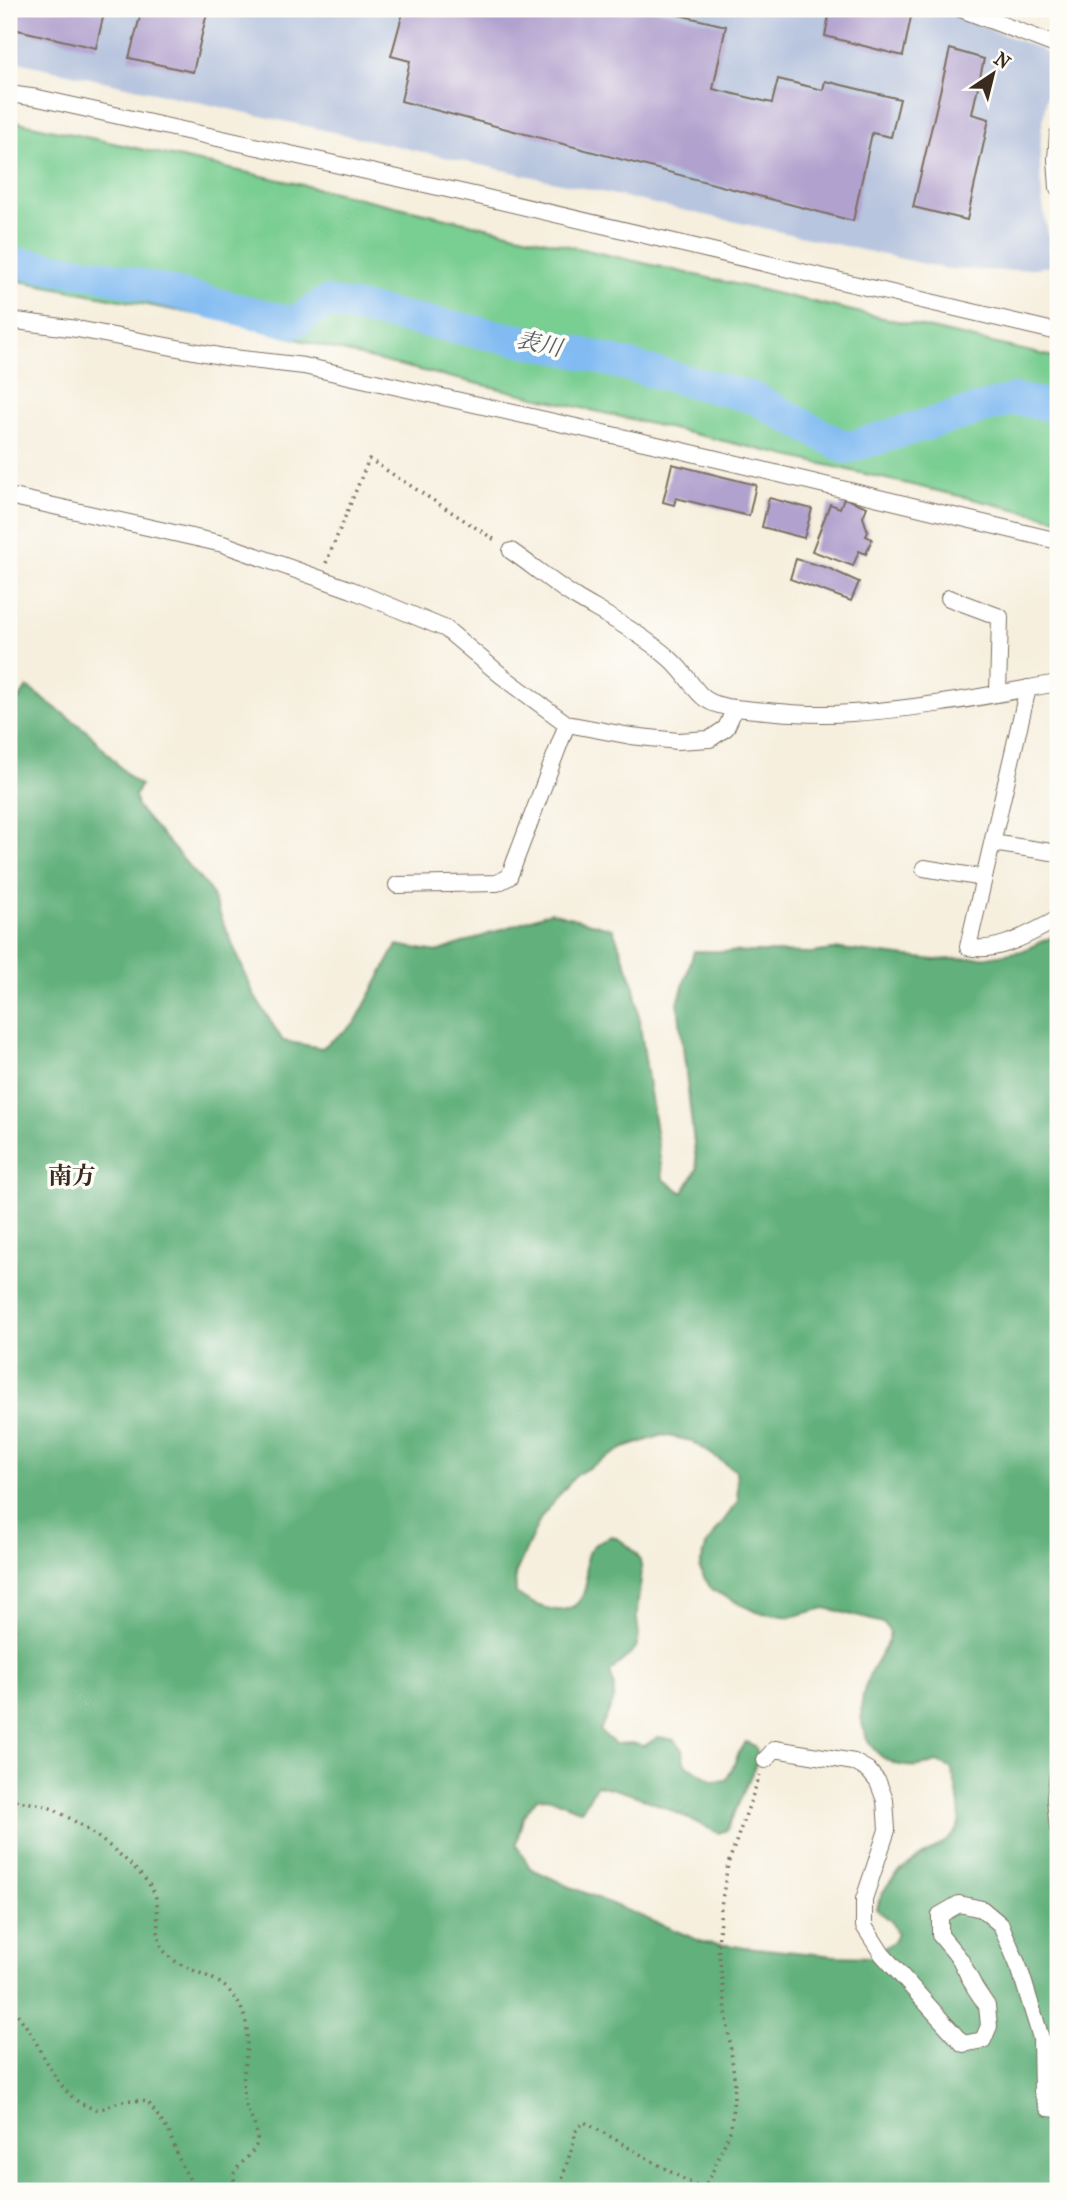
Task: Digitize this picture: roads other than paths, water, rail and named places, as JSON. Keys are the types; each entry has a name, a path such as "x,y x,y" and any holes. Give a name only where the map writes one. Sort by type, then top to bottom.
{"street":[{"path":"961,9 1058,46"},
{"path":"9,94 38,98 474,195 1058,332"},
{"path":"1058,134 1058,188"},
{"path":"9,320 77,329 235,358 304,366 687,452 1058,541"},
{"path":"9,496 223,544 320,578 446,629 502,676 567,724 631,736 678,741 710,739 726,727 735,708"},
{"path":"511,551 575,597 648,642 678,666 704,700 720,707 792,714 852,713 998,694 1058,683"},
{"path":"948,598 1000,617 998,694"},
{"path":"1028,688 968,947 976,949 1009,943 1058,919"},
{"path":"397,885 497,883 509,877 567,724"},
{"path":"992,843 1058,853"},
{"path":"924,868 984,878"},
{"path":"765,1760 775,1749 844,1760 868,1770 878,1782 885,1800 887,1830 864,1899 864,1926 882,1954 964,2044 983,2040 989,2026 987,2006 960,1958 940,1935 940,1915 959,1904 982,1909 1001,1925 1020,1970 1041,2038 1042,2092 1048,2108 1058,2109"},
{"path":"1058,1773 1055,1798 1058,1828"}],"waterway":[{"name":"表川","path":"9,262 97,274 294,323 326,302 564,349 754,398 846,448 1014,399 1058,407"}],"district":[{"name":"南方","path":"72,1176"}]}
